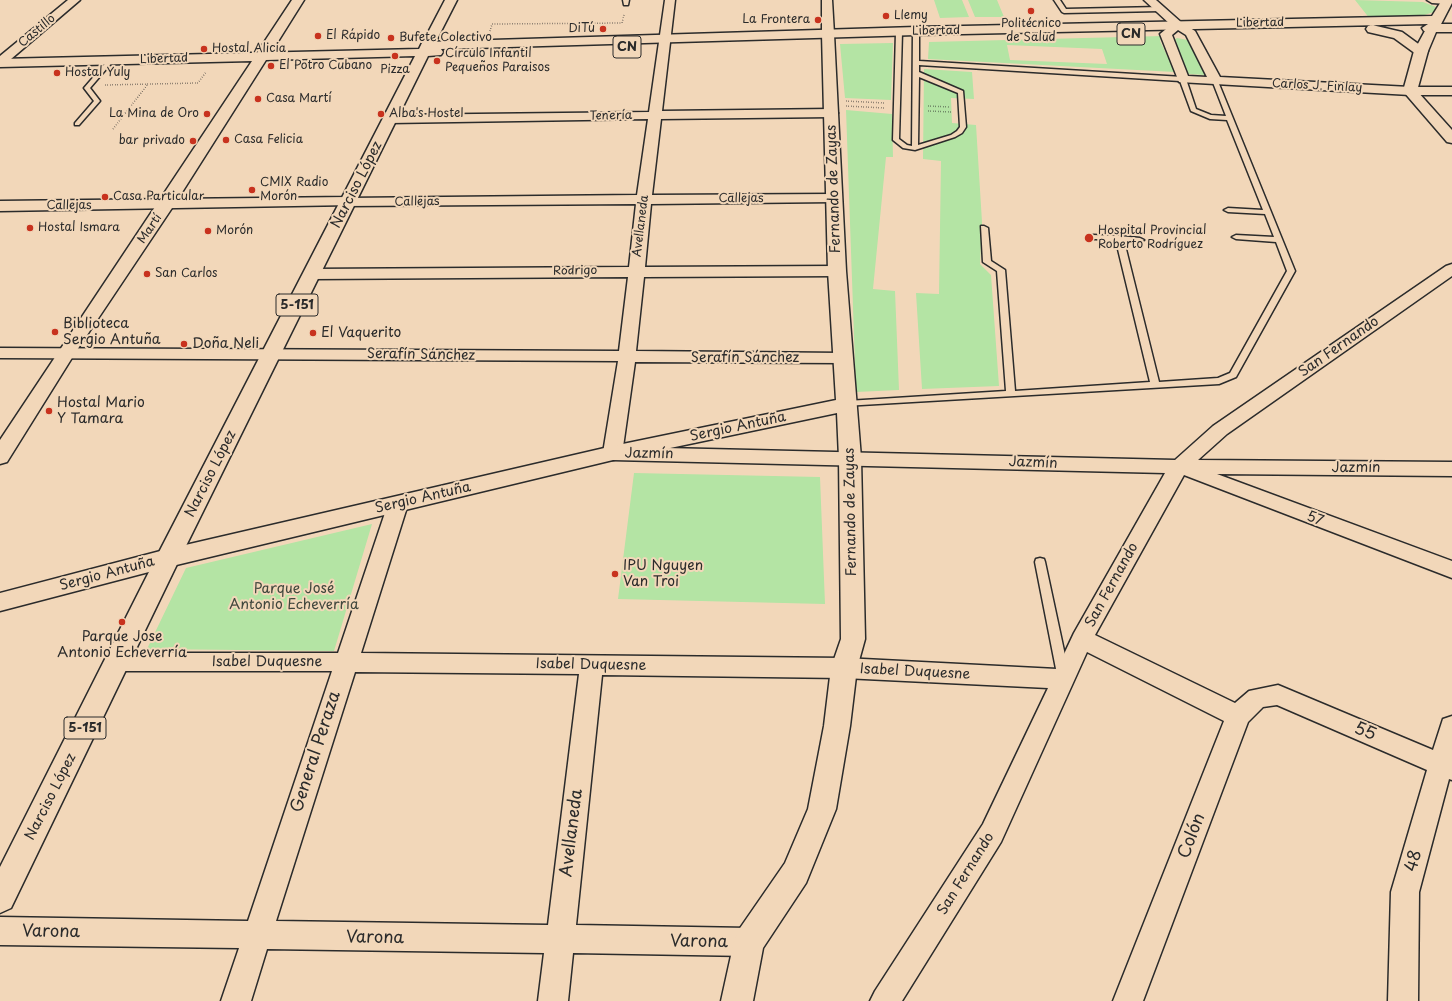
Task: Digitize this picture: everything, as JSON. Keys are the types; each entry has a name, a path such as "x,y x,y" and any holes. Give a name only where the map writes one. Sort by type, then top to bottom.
{"main road":[{"name":"Martí","path":"0,457 66,353 166,205 298,0"},
{"name":"Narciso López","path":"0,898 118,662 168,558 313,274 347,202 451,0"},
{"path":"1447,0 1421,51 1410,92 1452,139"},
{"name":"Libertad","path":"0,62 262,56 426,49 899,35 1166,34 1372,29 1434,24 1452,20"},
{"name":"Libertad","path":"916,35 1178,25 1434,24 1452,28"},
{"path":"1372,29 1398,35 1421,51"},
{"name":"Fernando de Zayas","path":"737,1001 749,942 796,873 822,809 837,726 844,668 853,639 850,458 837,271 828,37"},
{"name":"Libertad","path":"426,49 484,44 666,42"},
{"name":"Callejas","path":"0,206 347,202"},
{"name":"Sergio Antuña","path":"0,602 168,558 613,453 847,404"}],"street":[{"name":"Castillo","path":"0,62 75,0"},
{"name":"Avellaneda","path":"613,453 627,357 644,199 666,42 670,0"},
{"name":"Fernando de Zayas","path":"827,0 828,37"},
{"path":"1150,0 1178,25 1191,33 1215,80"},
{"path":"1432,0 1447,0"},
{"path":"1178,25 1166,34 1183,79"},
{"name":"Carlos J. Finlay","path":"1183,79 1410,92 1452,92"},
{"name":"Tenería","path":"390,119 832,114"},
{"name":"Callejas","path":"347,202 834,198"},
{"name":"San Fernando","path":"885,1001 992,833 1082,639 1161,496 1179,467 1220,430 1452,269"},
{"name":"Rodrigo","path":"313,274 837,271"},
{"name":"Serafín Sánchez","path":"0,353 272,353 842,358"},
{"name":"Jazmín","path":"613,453 1179,467 1452,469"},
{"name":"57","path":"1179,467 1452,570"},
{"name":"General Peraza","path":"236,1001 345,662 398,504"},
{"path":"1082,639 1238,716"},
{"name":"Isabel Duquesne","path":"118,662 345,662 844,668 1064,679"},
{"name":"Avellaneda","path":"554,1001 592,665"},
{"name":"Colón","path":"1128,1001 1238,716 1257,698 1278,695"},
{"name":"55","path":"1278,695 1446,766"},
{"name":"48","path":"1403,1001 1405,892 1446,766 1452,726"},
{"name":"Varona","path":"0,931 256,936 749,942"}],"lane":[{"path":"1057,0 1064,11 1160,9"},
{"path":"899,35 896,140 905,147 915,148 953,136 960,132 963,127 961,92 916,73"},
{"path":"915,148 916,35"},
{"path":"77,124 97,101 87,88 110,60"},
{"path":"916,63 1183,79 1196,112 1210,117 1230,118"},
{"path":"847,404 1219,381 1234,375 1291,271 1215,80"},
{"path":"1228,210 1267,212"},
{"path":"984,228 987,262 1001,270 1011,394"},
{"path":"1096,237 1140,240"},
{"path":"1236,237 1278,240"},
{"path":"1119,238 1155,385"},
{"path":"1040,562 1064,679"}],"path":[{"path":"484,44 492,24 622,23 626,2"},
{"path":"90,85 198,83 217,57"},
{"path":"113,129 148,84"}],"green space":[{"path":"934,0 962,0 969,17 940,18"},
{"path":"968,0 997,0 1004,17 975,17"},
{"path":"1355,0 1423,2 1436,7 1434,12 1418,17 1370,19"},
{"path":"1162,36 1160,41 1175,72 928,59 929,42","holes":["1007,45 1102,49 1107,64 1010,60"]},
{"path":"1175,39 1188,40 1205,75 1188,74"},
{"path":"893,43 891,100 845,98 840,44"},
{"path":"924,69 972,72 974,99 951,98 952,123 976,125 982,222 980,264 991,275 999,386 922,389 916,293 939,294 941,161 923,159"},
{"path":"846,110 892,114 893,157 886,157 873,289 895,291 899,390 856,392"},
{"path":"634,473 820,477 825,604 618,599"},
{"name":"Parque José Antonio Echeverría","path":"372,524 334,651 147,649 186,568"}],"place":[{"name":"Politécnico de Salud","path":"1031,11"},
{"name":"Llemy","path":"886,16"},
{"name":"La Frontera","path":"818,20"},
{"name":"DiTú","path":"603,29"},
{"name":"El Rápido","path":"318,36"},
{"name":"Bufete Colectivo","path":"391,38"},
{"name":"Hostal Alicia","path":"204,49"},
{"name":"Pizza","path":"395,56"},
{"name":"Círculo Infantil Pequeños Paraisos","path":"437,61"},
{"name":"El Potro Cubano","path":"271,66"},
{"name":"Hostal Yuly","path":"57,73"},
{"name":"Casa Martí","path":"258,99"},
{"name":"La Mina de Oro","path":"207,114"},
{"name":"Alba's Hostel","path":"381,114"},
{"name":"Casa Felicia","path":"226,140"},
{"name":"bar privado","path":"193,141"},
{"name":"CMIX Radio Morón","path":"252,190"},
{"name":"Casa Particular","path":"105,197"},
{"name":"Hostal Ismara","path":"30,228"},
{"name":"Morón","path":"208,231"},
{"name":"Hospital Provincial Roberto Rodríguez","path":"1089,238"},
{"name":"San Carlos","path":"147,274"},
{"name":"Biblioteca Sergio Antuña","path":"55,332"},
{"name":"El Vaquerito","path":"313,333"},
{"name":"Doña Neli","path":"184,344"},
{"name":"Hostal Mario Y Tamara","path":"49,411"},
{"name":"IPU Nguyen Van Troi","path":"615,574"},
{"name":"Parque Jose Antonio Echeverría","path":"122,622"}]}
